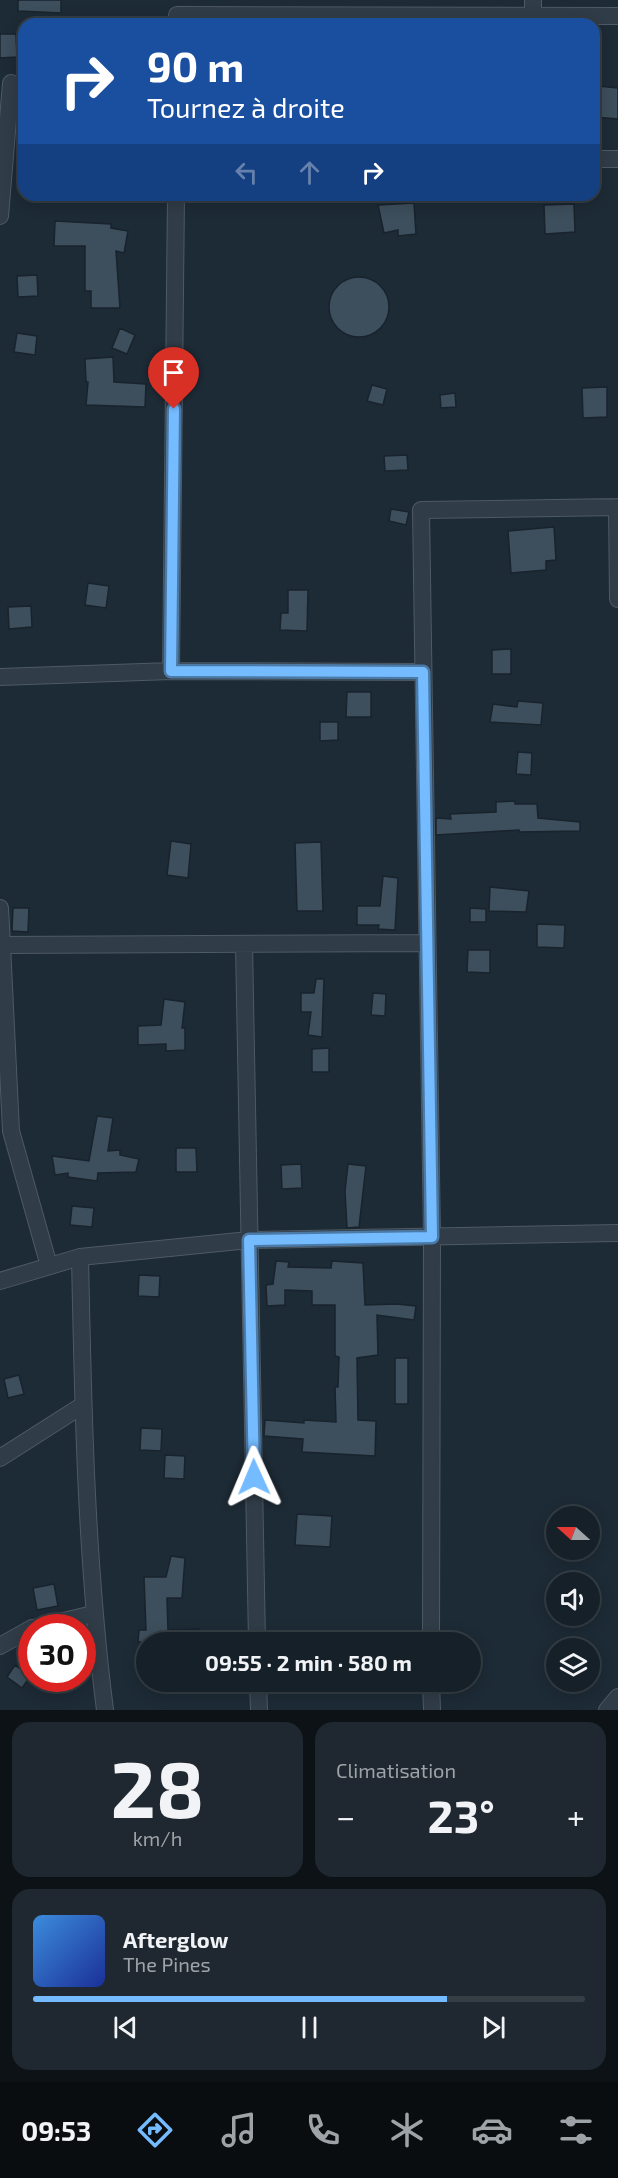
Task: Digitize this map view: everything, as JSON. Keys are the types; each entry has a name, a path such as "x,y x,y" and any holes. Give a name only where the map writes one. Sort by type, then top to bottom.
{"street":[{"path":"177,13 533,8 618,16"},
{"path":"0,216 12,83"},
{"path":"600,159 618,159"},
{"path":"171,671 176,201"},
{"path":"431,1632 432,1237 421,510 617,507 618,599"},
{"path":"0,677 171,671 423,672"},
{"path":"0,908 3,945 5,1118 11,1131 49,1266"},
{"path":"3,945 427,943"},
{"path":"244,944 257,1632"},
{"path":"0,1281 80,1257 249,1240 618,1233"},
{"path":"80,1257 83,1405 93,1614"},
{"path":"0,1458 83,1405"},
{"path":"0,1646 18,1636"},
{"path":"96,1638 105,1710"},
{"path":"258,1692 259,1710"},
{"path":"431,1692 432,1710"},
{"path":"607,1710 618,1697"}],"building":[{"path":"18,0 61,0 61,13 18,11"},
{"path":"0,34 16,34 17,57 0,58"},
{"path":"600,86 618,88 618,119 600,117"},
{"path":"414,203 416,234 398,236 398,230 384,233 378,205"},
{"path":"574,204 575,232 545,234 544,205"},
{"path":"55,221 111,224 111,228 128,231 124,253 116,251 120,308 91,308 91,291 85,291 85,246 54,246"},
{"path":"37,275 38,296 18,297 17,276"},
{"path":"359,277 376,282 384,290 389,307 384,324 376,332 359,337 342,332 334,324 329,307 334,290 342,282"},
{"path":"120,328 135,335 127,354 112,348"},
{"path":"17,333 37,336 35,355 14,352"},
{"path":"113,357 114,382 146,384 145,407 86,405 88,382 86,382 85,359"},
{"path":"372,385 387,389 383,405 367,401"},
{"path":"607,387 607,417 583,418 582,388"},
{"path":"455,393 456,407 441,408 440,395"},
{"path":"407,455 408,470 385,471 384,456"},
{"path":"391,509 409,512 406,525 389,521"},
{"path":"554,527 556,560 546,561 546,570 511,573 508,531"},
{"path":"88,583 109,586 106,608 85,605"},
{"path":"288,590 308,590 307,631 280,630 281,613 288,613"},
{"path":"31,606 32,627 9,629 8,607"},
{"path":"511,649 511,674 492,674 492,650"},
{"path":"347,692 371,692 371,717 346,717"},
{"path":"518,701 543,703 541,725 490,722 493,704 517,707"},
{"path":"320,722 338,722 338,740 320,741"},
{"path":"518,752 532,753 531,775 516,774"},
{"path":"515,801 515,804 537,804 538,818 580,822 580,831 519,832 519,830 436,835 436,818 451,819 450,814 496,812 496,802"},
{"path":"171,841 191,844 188,878 167,875"},
{"path":"321,842 323,911 297,911 295,843"},
{"path":"383,876 398,878 395,930 378,929 379,925 357,925 357,906 380,906"},
{"path":"490,887 529,891 526,912 489,911"},
{"path":"13,908 29,908 28,932 12,931"},
{"path":"470,908 486,909 486,922 470,922"},
{"path":"537,924 565,925 564,948 537,947"},
{"path":"468,950 490,950 490,973 467,972"},
{"path":"316,979 324,979 322,1037 308,1035 311,1012 301,1012 301,993 314,993"},
{"path":"373,993 386,994 385,1016 371,1015"},
{"path":"164,999 185,1002 182,1028 185,1028 185,1050 166,1051 166,1044 138,1045 138,1026 161,1025"},
{"path":"329,1048 329,1072 312,1072 312,1049"},
{"path":"97,1116 113,1118 108,1151 120,1150 120,1155 139,1159 136,1172 98,1173 97,1181 68,1177 68,1173 55,1175 52,1156 89,1161"},
{"path":"176,1148 196,1148 197,1172 176,1172"},
{"path":"301,1164 302,1188 282,1189 281,1165"},
{"path":"348,1164 366,1166 359,1227 347,1228 345,1191"},
{"path":"72,1206 94,1208 92,1227 70,1225"},
{"path":"276,1261 289,1262 288,1267 331,1268 332,1261 363,1263 365,1305 416,1306 414,1320 377,1315 378,1355 357,1358 358,1420 376,1421 375,1456 302,1452 303,1439 264,1436 265,1420 304,1423 304,1420 336,1422 335,1387 338,1387 339,1357 335,1356 335,1305 312,1305 312,1291 285,1290 285,1305 267,1306 266,1285 273,1284"},
{"path":"139,1275 160,1276 159,1297 138,1296"},
{"path":"395,1358 408,1358 408,1404 395,1404"},
{"path":"19,1375 24,1394 8,1398 4,1379"},
{"path":"141,1428 162,1429 161,1451 140,1450"},
{"path":"165,1455 185,1456 184,1479 164,1478"},
{"path":"297,1514 332,1516 330,1547 295,1545"},
{"path":"171,1556 185,1558 182,1598 167,1598 168,1630 199,1629 199,1632 139,1632 139,1630 146,1630 144,1577 166,1577"},
{"path":"54,1584 58,1606 37,1610 33,1588"},
{"path":"15,1665 18,1667 18,1685 7,1677"}],"route":[{"path":"174,409 171,671 423,672 432,1237 249,1240 254,1477"}]}
